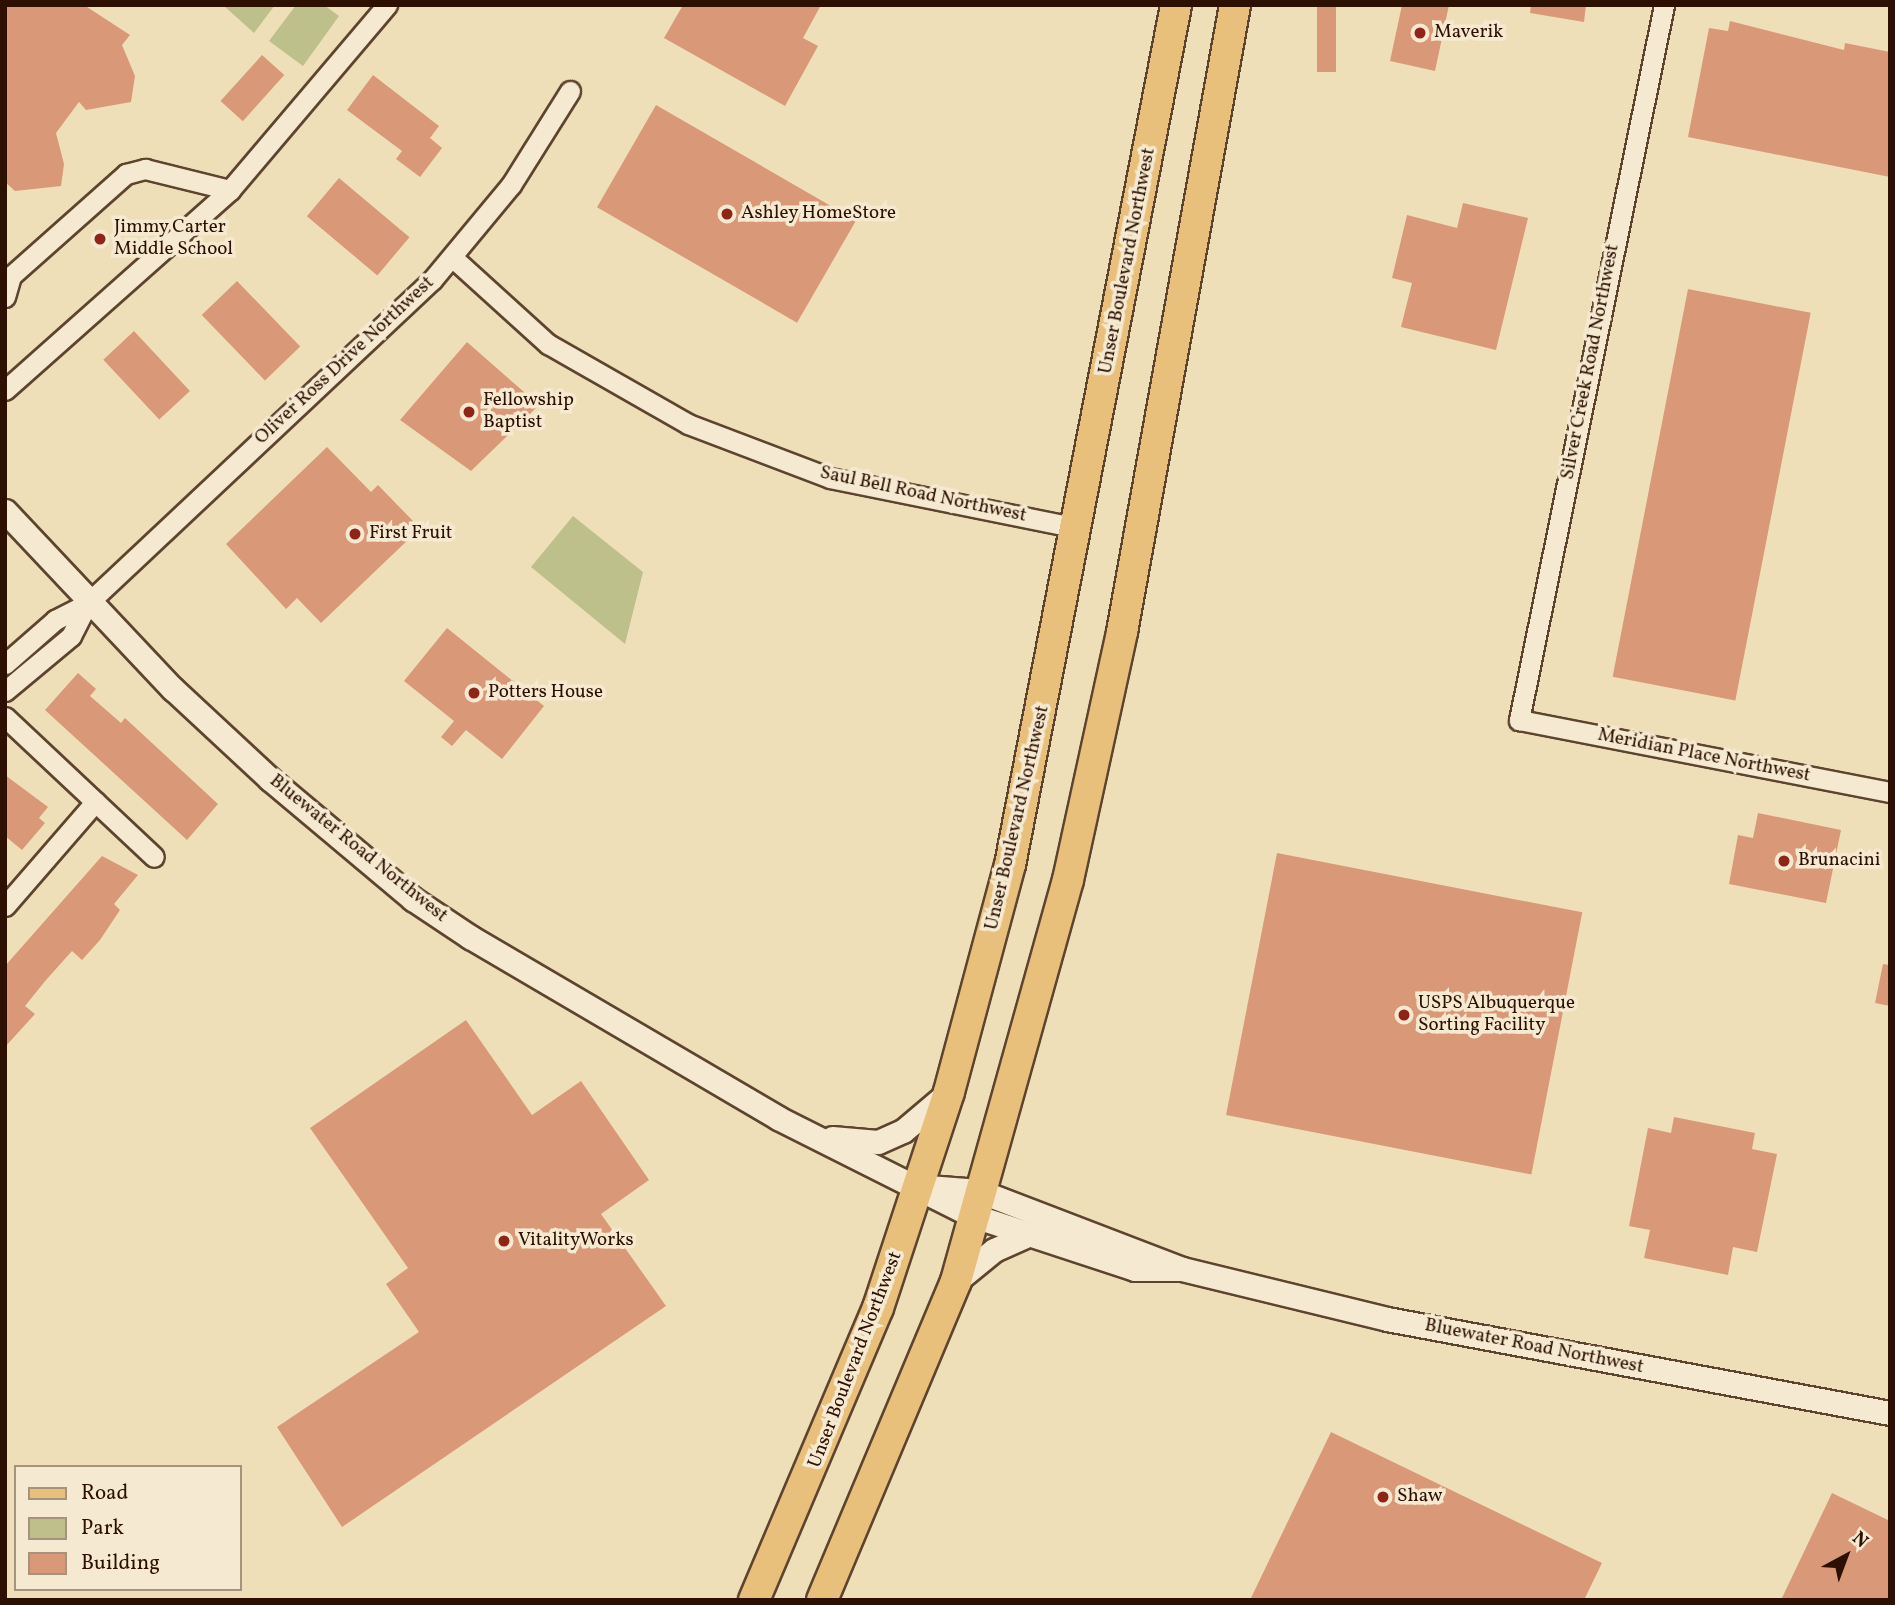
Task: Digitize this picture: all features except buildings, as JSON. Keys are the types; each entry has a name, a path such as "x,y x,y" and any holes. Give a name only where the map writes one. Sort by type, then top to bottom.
{"main road":[{"name":"Unser Boulevard Northwest","path":"754,1600 837,1417 921,1186 1010,865 1079,528 1176,5"},
{"path":"822,1600 956,1281 975,1203 1068,880 1122,632 1234,5"}],"street":[{"path":"5,390 230,190 387,5"},
{"name":"Silver Creek Road Northwest","path":"1519,720 1664,5"},
{"name":"Oliver Ross Drive Northwest","path":"88,603 452,257 510,185 570,91"},
{"path":"5,297 11,276 126,174 145,169 230,190"},
{"name":"Saul Bell Road Northwest","path":"452,257 548,344 688,425 830,478 1079,528"},
{"name":"Bluewater Road Northwest","path":"5,511 88,603 260,770 413,899 639,1039 818,1137 921,1186 1182,1269 1387,1319 1890,1413"},
{"path":"5,664 55,620 88,603"},
{"path":"5,691 71,636 88,603"},
{"path":"5,717 155,857"},
{"name":"Meridian Place Northwest","path":"1519,720 1890,792"},
{"path":"5,906 95,802"},
{"path":"818,1137 878,1142 912,1125 948,1092"},
{"name":"Bluewater Road Northwest","path":"975,1203 1026,1236 1135,1269 1182,1269"},
{"path":"956,1281 994,1250 1026,1236"}],"green space":[{"path":"223,5 275,5 254,33"},
{"path":"296,5 324,5 339,16 303,66 269,41"},
{"path":"573,516 643,572 625,644 531,567"}],"place":[{"name":"Maverik","path":"1420,33"},
{"name":"Ashley HomeStore","path":"727,214"},
{"name":"Jimmy Carter Middle School","path":"100,239"},
{"name":"Fellowship Baptist","path":"469,412"},
{"name":"First Fruit","path":"355,534"},
{"name":"Potters House","path":"474,693"},
{"name":"Brunacini","path":"1784,861"},
{"name":"USPS Albuquerque Sorting Facility","path":"1404,1015"},
{"name":"VitalityWorks","path":"504,1241"},
{"name":"Shaw","path":"1383,1497"}]}
